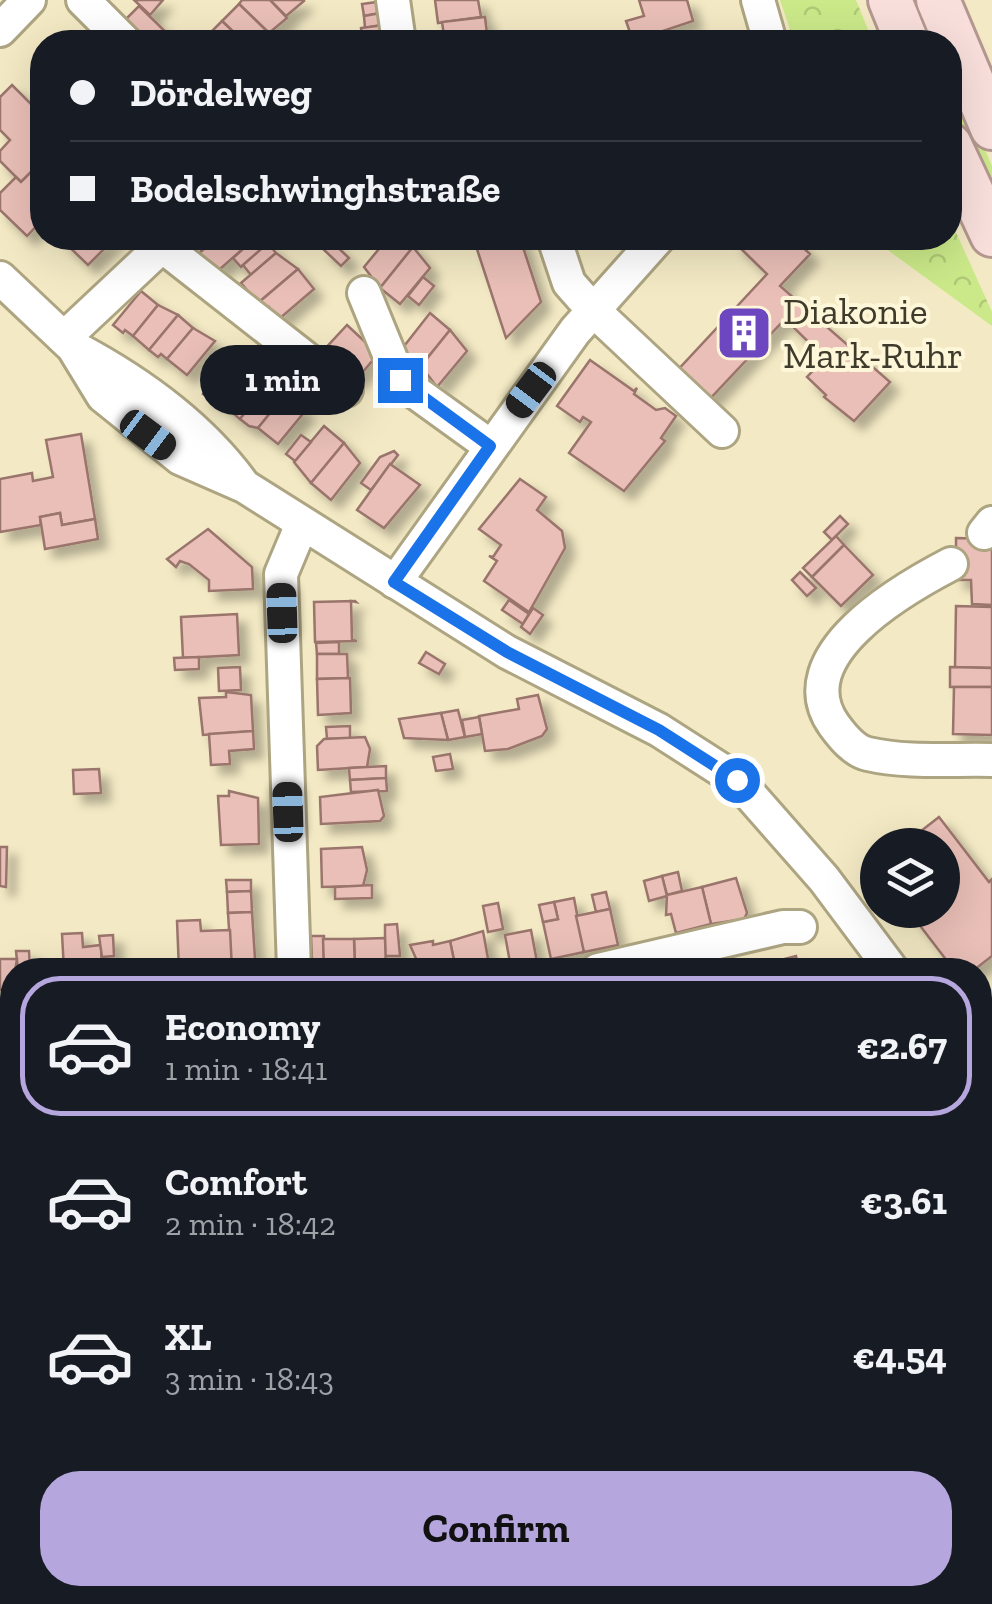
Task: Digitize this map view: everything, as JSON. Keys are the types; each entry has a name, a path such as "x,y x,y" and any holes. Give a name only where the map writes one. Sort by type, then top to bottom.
{"main road":[{"path":"890,0 902,30"},
{"path":"938,0 951,30"},
{"path":"962,57 992,128"},
{"path":"962,171 992,236"}],"street":[{"path":"0,30 29,0"},
{"path":"82,0 113,30"},
{"path":"392,0 396,30"},
{"path":"758,0 767,30"},
{"path":"68,343 158,250"},
{"path":"167,250 346,390"},
{"path":"558,250 569,283 592,309 722,431"},
{"path":"394,582 592,309 647,250"},
{"path":"0,278 68,343 130,378 216,448 244,486 507,652 659,730 737,780 811,864 883,958"},
{"path":"364,292 400,380 490,446"},
{"path":"294,958 280,574 302,524"},
{"path":"951,564 892,594 831,655 824,697 829,718 844,739 865,754 992,760"},
{"path":"650,958 783,927 800,927"}],"green space":[{"path":"780,0 856,0 868,30 790,30"},
{"path":"962,97 992,166 992,200 962,132"},
{"path":"962,246 992,312 992,326 889,251 962,250"}],"building":[{"path":"134,0 163,0 150,15"},
{"path":"242,0 270,0 287,18 273,30 266,30 239,4"},
{"path":"270,0 303,0 304,1 286,16"},
{"path":"435,0 478,0 481,17 438,23"},
{"path":"639,0 687,0 693,21 666,30 629,30 626,21 644,16"},
{"path":"384,1 386,12 364,16 362,4"},
{"path":"239,4 266,30 231,30 222,21"},
{"path":"139,6 164,30 131,30 123,22"},
{"path":"386,12 387,24 365,28 364,16"},
{"path":"485,17 487,30 443,30 442,22"},
{"path":"222,21 231,30 213,30"},
{"path":"384,25 384,30 361,30"},
{"path":"12,85 30,103 30,173 21,182 0,161 0,151 10,140 0,130 0,97"},
{"path":"30,173 27,236 0,210 0,193 16,177 21,182"},
{"path":"72,250 103,250 88,265"},
{"path":"203,250 242,250 219,270 198,254"},
{"path":"242,250 261,250 241,267 233,258"},
{"path":"260,250 276,253 251,275 243,265"},
{"path":"324,250 341,250 349,258 341,266"},
{"path":"378,250 411,250 380,288 364,267"},
{"path":"411,250 415,250 430,268 400,304 380,288"},
{"path":"477,250 524,250 541,302 506,338"},
{"name":"Diakonie Mark-Ruhr","path":"742,250 806,250 810,254 780,286 890,382 854,421 807,377 825,358 785,319 706,403 675,373 767,274"},
{"path":"276,253 298,269 258,303 241,283"},
{"path":"298,269 314,289 279,319 269,307 265,311 258,303"},
{"path":"423,277 434,286 419,305 408,296"},
{"path":"141,291 158,305 133,336 113,325"},
{"path":"158,305 178,315 149,350 133,336"},
{"path":"430,313 450,330 421,366 401,350"},
{"path":"178,315 193,328 167,359 161,354 158,357 149,350"},
{"path":"347,325 378,354 356,380 322,352"},
{"path":"193,328 215,341 187,375 167,359"},
{"path":"450,330 467,351 437,387 421,366"},
{"path":"232,360 249,374 223,405 203,394"},
{"path":"590,360 634,391 637,388 634,394 656,410 665,408 676,416 661,438 665,441 624,491 569,453 591,422 583,417 580,422 557,406"},
{"path":"249,374 268,384 240,419 223,405"},
{"path":"268,384 283,397 258,428 249,426 240,419"},
{"path":"283,397 306,410 278,444 258,428"},
{"path":"324,426 344,443 311,483 294,462"},
{"path":"81,434 95,519 62,525 60,513 40,517 41,525 0,532 0,479 32,473 33,481 53,477 46,440"},
{"path":"301,435 311,442 295,461 286,454"},
{"path":"344,443 360,463 331,500 311,483"},
{"path":"394,451 398,455 371,490 361,483 380,457"},
{"path":"390,464 420,485 384,528 357,510"},
{"path":"520,479 546,497 537,510 562,531 565,548 529,612 484,581 497,561 489,556 493,557 501,545 479,529"},
{"path":"60,513 62,525 95,519 98,539 45,549 40,517"},
{"path":"840,516 848,524 832,540 824,532"},
{"path":"208,529 252,567 253,589 209,591 209,580 189,564 180,561 176,567 167,559"},
{"path":"836,536 844,545 812,577 803,568"},
{"path":"956,538 992,539 992,605 972,604 971,580 956,580"},
{"path":"844,545 873,575 841,606 812,577"},
{"path":"800,572 816,588 807,596 792,580"},
{"path":"509,600 529,614 523,624 502,610"},
{"path":"351,601 352,640 357,641 315,642 314,602"},
{"path":"956,606 992,607 992,668 955,667"},
{"path":"533,608 543,615 530,634 521,627"},
{"path":"237,614 239,655 183,658 181,617"},
{"path":"339,642 339,654 317,654 316,643"},
{"path":"426,652 445,664 439,674 419,663"},
{"path":"317,654 347,654 348,678 317,679"},
{"path":"199,657 199,669 175,670 174,658"},
{"path":"240,667 241,690 219,691 218,668"},
{"path":"950,667 992,668 992,687 950,687"},
{"path":"350,678 351,713 318,715 317,679"},
{"path":"954,687 992,687 992,735 953,734"},
{"path":"226,692 251,695 253,731 203,735 199,698 226,697"},
{"path":"538,695 547,729 542,736 508,749 485,751 479,716 519,709 517,699"},
{"path":"458,710 465,737 448,740 441,713"},
{"path":"441,713 448,740 404,738 399,719"},
{"path":"479,717 482,734 465,737 462,720"},
{"path":"350,726 350,738 327,739 326,727"},
{"path":"253,731 254,749 229,751 230,764 211,765 209,734"},
{"path":"365,737 370,749 367,767 318,770 317,746 324,739"},
{"path":"450,754 453,769 436,771 433,757"},
{"path":"386,766 386,778 350,780 349,768"},
{"path":"99,769 101,793 74,794 73,770"},
{"path":"386,778 387,791 351,792 350,780"},
{"path":"378,790 384,816 380,821 321,824 320,797"},
{"path":"229,791 258,798 259,844 221,845 218,796 229,796"},
{"path":"939,817 947,828 925,828"},
{"path":"960,844 989,882 992,879 992,956 945,958 922,928 960,928"},
{"path":"0,847 7,847 6,887 0,886"},
{"path":"362,847 367,870 363,886 322,887 321,849"},
{"path":"678,872 682,891 667,895 662,876"},
{"path":"662,876 667,896 649,901 644,881"},
{"path":"736,878 747,913 744,919 711,924 702,887"},
{"path":"226,880 251,880 251,891 227,892"},
{"path":"372,885 372,898 335,899 335,887"},
{"path":"702,887 711,924 676,933 671,914 666,915 667,895"},
{"path":"251,891 252,912 228,913 227,892"},
{"path":"606,892 610,909 596,912 592,895"},
{"path":"574,898 584,952 551,958 543,922 558,919 554,902"},
{"path":"554,902 558,919 543,922 539,905"},
{"path":"498,903 503,929 488,932 483,906"},
{"path":"610,909 618,945 584,952 576,916"},
{"path":"252,912 255,958 231,958 228,913"},
{"path":"200,920 201,931 230,930 231,958 179,958 177,921"},
{"path":"397,924 400,956 385,956 385,925"},
{"path":"531,930 536,958 509,958 505,935"},
{"path":"483,931 488,958 454,958 450,941"},
{"path":"82,933 83,947 101,945 102,958 63,958 62,934"},
{"path":"113,935 114,956 102,957 99,936"},
{"path":"311,936 324,936 324,958 312,958"},
{"path":"385,938 386,958 355,958 354,939"},
{"path":"323,939 354,939 355,958 324,958"},
{"path":"450,941 454,958 416,958 410,945"},
{"path":"16,951 29,951 29,958 17,958"}],"place":[{"name":"Diakonie Mark-Ruhr","path":"744,333"}],"route":[{"path":"400,380 490,446 394,582 507,652 698,752 737,780"}]}
